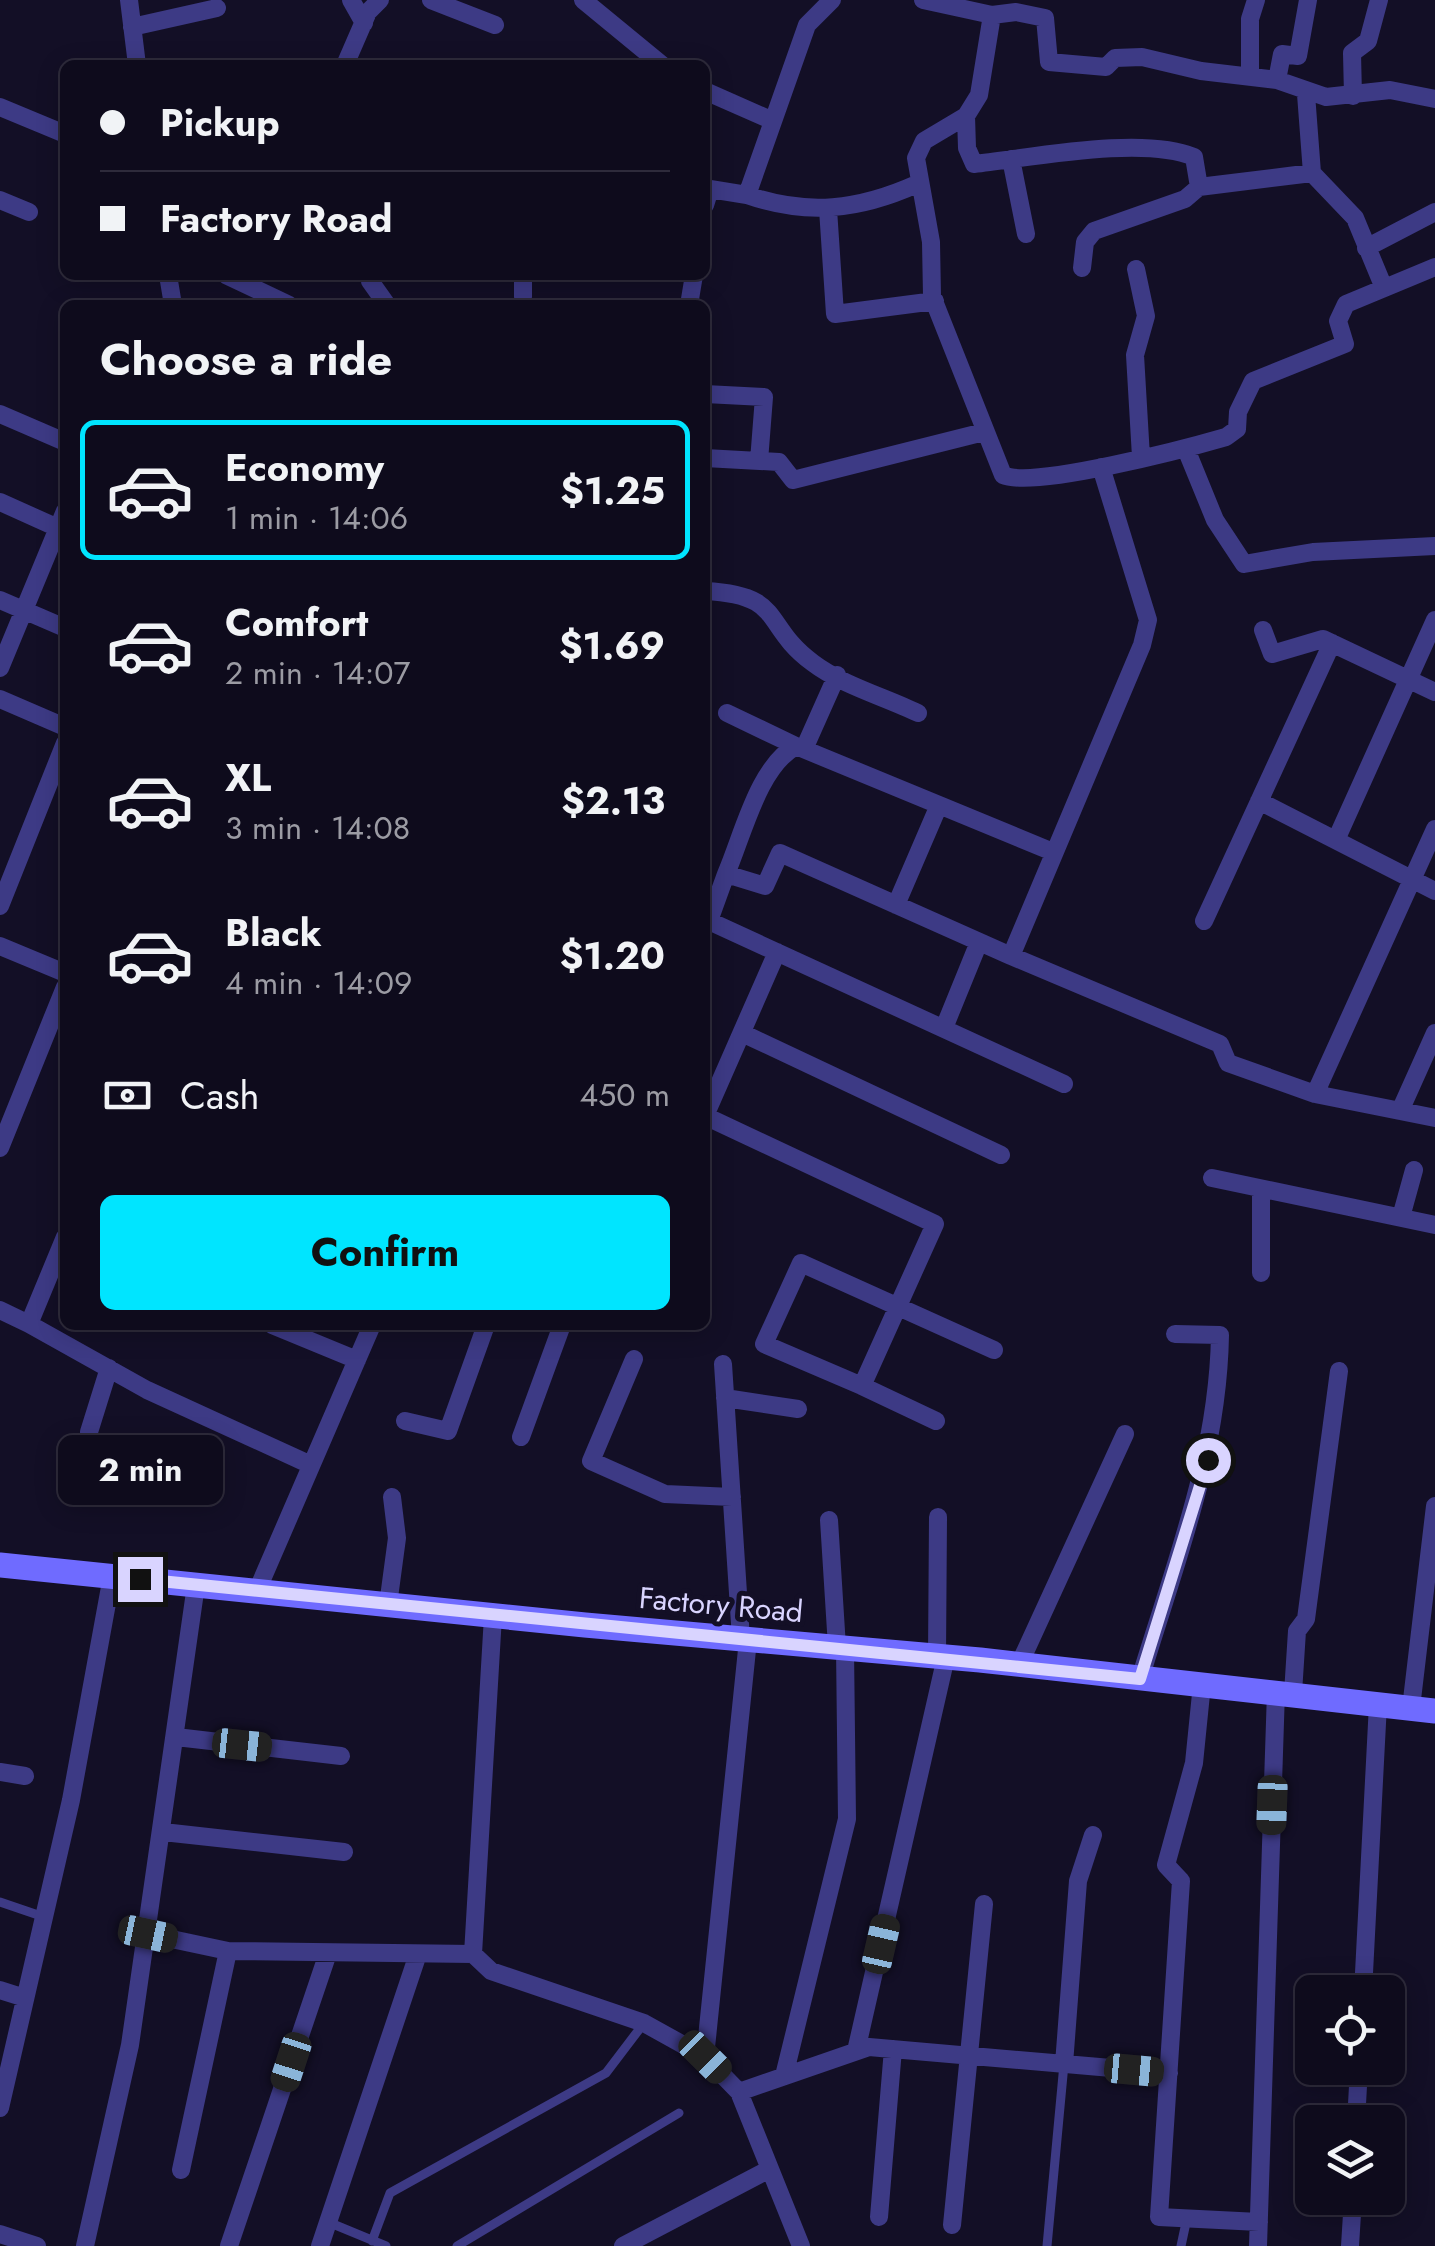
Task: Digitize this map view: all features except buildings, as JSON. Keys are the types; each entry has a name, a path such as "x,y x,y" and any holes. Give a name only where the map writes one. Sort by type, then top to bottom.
{"main road":[{"name":"Factory Road","path":"0,1565 493,1616 942,1656 1423,1710"}],"street":[{"path":"129,0 135,60"},
{"path":"351,0 364,24"},
{"path":"347,60 380,0"},
{"path":"431,0 495,24"},
{"path":"583,0 656,60"},
{"path":"747,195 807,25 832,0"},
{"path":"923,0 956,4 992,15 1016,12 1045,18 1049,62 1106,67 1116,58 1142,57 1201,71 1277,80 1306,94 1353,96 1390,90 1435,99"},
{"path":"1250,74 1250,18 1256,0"},
{"path":"1277,80 1278,58 1282,54 1298,56 1308,0"},
{"path":"1353,96 1352,53 1368,42 1379,0"},
{"path":"132,27 217,8"},
{"path":"992,15 979,94 966,116 924,140 916,158 917,184 931,242 928,267 934,301 1003,475 1011,479 1101,466 1186,449 1226,436 1237,428 1238,412 1253,381 1345,344 1338,321 1341,310 1384,288 1434,271"},
{"path":"710,93 773,121"},
{"path":"1306,94 1312,173 1355,218 1384,288"},
{"path":"0,107 60,132"},
{"path":"966,116 966,148 974,164 1054,150 1173,151 1194,156 1200,187"},
{"path":"1010,159 1026,234"},
{"path":"1082,268 1085,242 1094,231 1184,199 1200,187 1312,173"},
{"path":"710,194 747,195 782,207 828,209 888,197 917,184"},
{"path":"0,200 30,212"},
{"path":"828,209 834,314 934,301"},
{"path":"1366,248 1435,212"},
{"path":"1136,269 1146,316 1135,355 1141,457"},
{"path":"236,280 278,300"},
{"path":"523,280 524,297"},
{"path":"710,394 764,396 759,461"},
{"path":"0,414 60,440"},
{"path":"710,458 779,462 793,480 984,432"},
{"path":"1186,449 1215,520 1244,564 1313,552 1435,546"},
{"path":"1011,956 1142,645 1148,620 1101,466"},
{"path":"0,502 60,518"},
{"path":"0,668 60,524"},
{"path":"710,591 730,591 755,598 772,610 783,634 802,654 837,676 918,712"},
{"path":"0,600 60,626"},
{"path":"1336,840 1435,620"},
{"path":"1263,630 1272,654 1322,639 1435,692"},
{"path":"1204,921 1332,643"},
{"path":"710,917 766,780 782,753 800,748 837,676"},
{"path":"0,699 60,726"},
{"path":"726,713 800,748 1053,852"},
{"path":"0,906 60,756"},
{"path":"1259,801 1435,890"},
{"path":"896,905 940,805"},
{"path":"1315,1094 1435,828"},
{"path":"726,874 765,886 780,852 1220,1044 1228,1064 1315,1094 1435,1118"},
{"path":"710,926 777,952 1064,1084"},
{"path":"944,1028 979,942"},
{"path":"0,946 60,971"},
{"path":"710,1105 777,952"},
{"path":"0,1148 8,1105 59,1018"},
{"path":"742,1033 1001,1155"},
{"path":"1400,1111 1435,1033"},
{"path":"710,1118 935,1224 862,1386"},
{"path":"1400,1217 1414,1170"},
{"path":"1212,1178 1435,1224"},
{"path":"1261,1273 1262,1190"},
{"path":"29,1324 60,1248"},
{"path":"936,1421 764,1344 801,1264 994,1350"},
{"path":"0,1310 109,1368 312,1465"},
{"path":"284,1330 356,1360"},
{"path":"257,1591 370,1330"},
{"path":"405,1421 448,1431 484,1330"},
{"path":"521,1437 560,1330"},
{"path":"1140,1679 1208,1460 1219,1398 1220,1335 1174,1334"},
{"path":"634,1359 591,1462 665,1494 732,1497"},
{"path":"705,2057 744,1640 723,1364"},
{"path":"89,1432 109,1368"},
{"path":"1258,2246 1284,1692 1297,1632 1306,1619 1339,1371"},
{"path":"725,1398 798,1409"},
{"path":"1018,1665 1125,1434"},
{"path":"388,1605 397,1538 392,1497"},
{"path":"1423,1710 1435,1506"},
{"path":"856,2051 942,1656 938,1517"},
{"path":"784,2076 847,1819 841,1648 830,1520"},
{"path":"0,2108 71,1800 112,1576"},
{"path":"84,2246 130,2045 164,1832 196,1585"},
{"path":"493,1616 474,1954 482,1966 502,1976 644,2023 705,2057 739,2092 801,2246"},
{"path":"1202,1684 1194,1763 1166,1865 1181,1882 1160,2216 1259,2222"},
{"path":"1364,1975 1378,1704"},
{"path":"176,1738 341,1756"},
{"path":"0,1772 25,1776"},
{"path":"164,1832 344,1852"},
{"path":"1064,2064 1078,1880 1093,1835"},
{"path":"952,2225 984,1904"},
{"path":"148,1934 228,1951 474,1954"},
{"path":"181,2170 228,1951"},
{"path":"229,2246 328,1952"},
{"path":"320,2246 418,1954"},
{"path":"0,1990 26,1998"},
{"path":"739,2092 869,2046 1169,2073"},
{"path":"878,2217 893,2049"},
{"path":"623,2246 768,2170"},
{"path":"1350,2246 1351,2215"},
{"path":"0,2234 36,2246"}],"lane":[{"path":"0,1902 44,1916"},
{"path":"372,2241 390,2193 606,2072 644,2023"},
{"path":"1047,2246 1064,2064"},
{"path":"457,2246 679,2113"},
{"path":"1181,2246 1187,2218"},
{"path":"328,2222 386,2246"}],"route":[{"path":"140,1579 1140,1679 1208,1460"}]}
